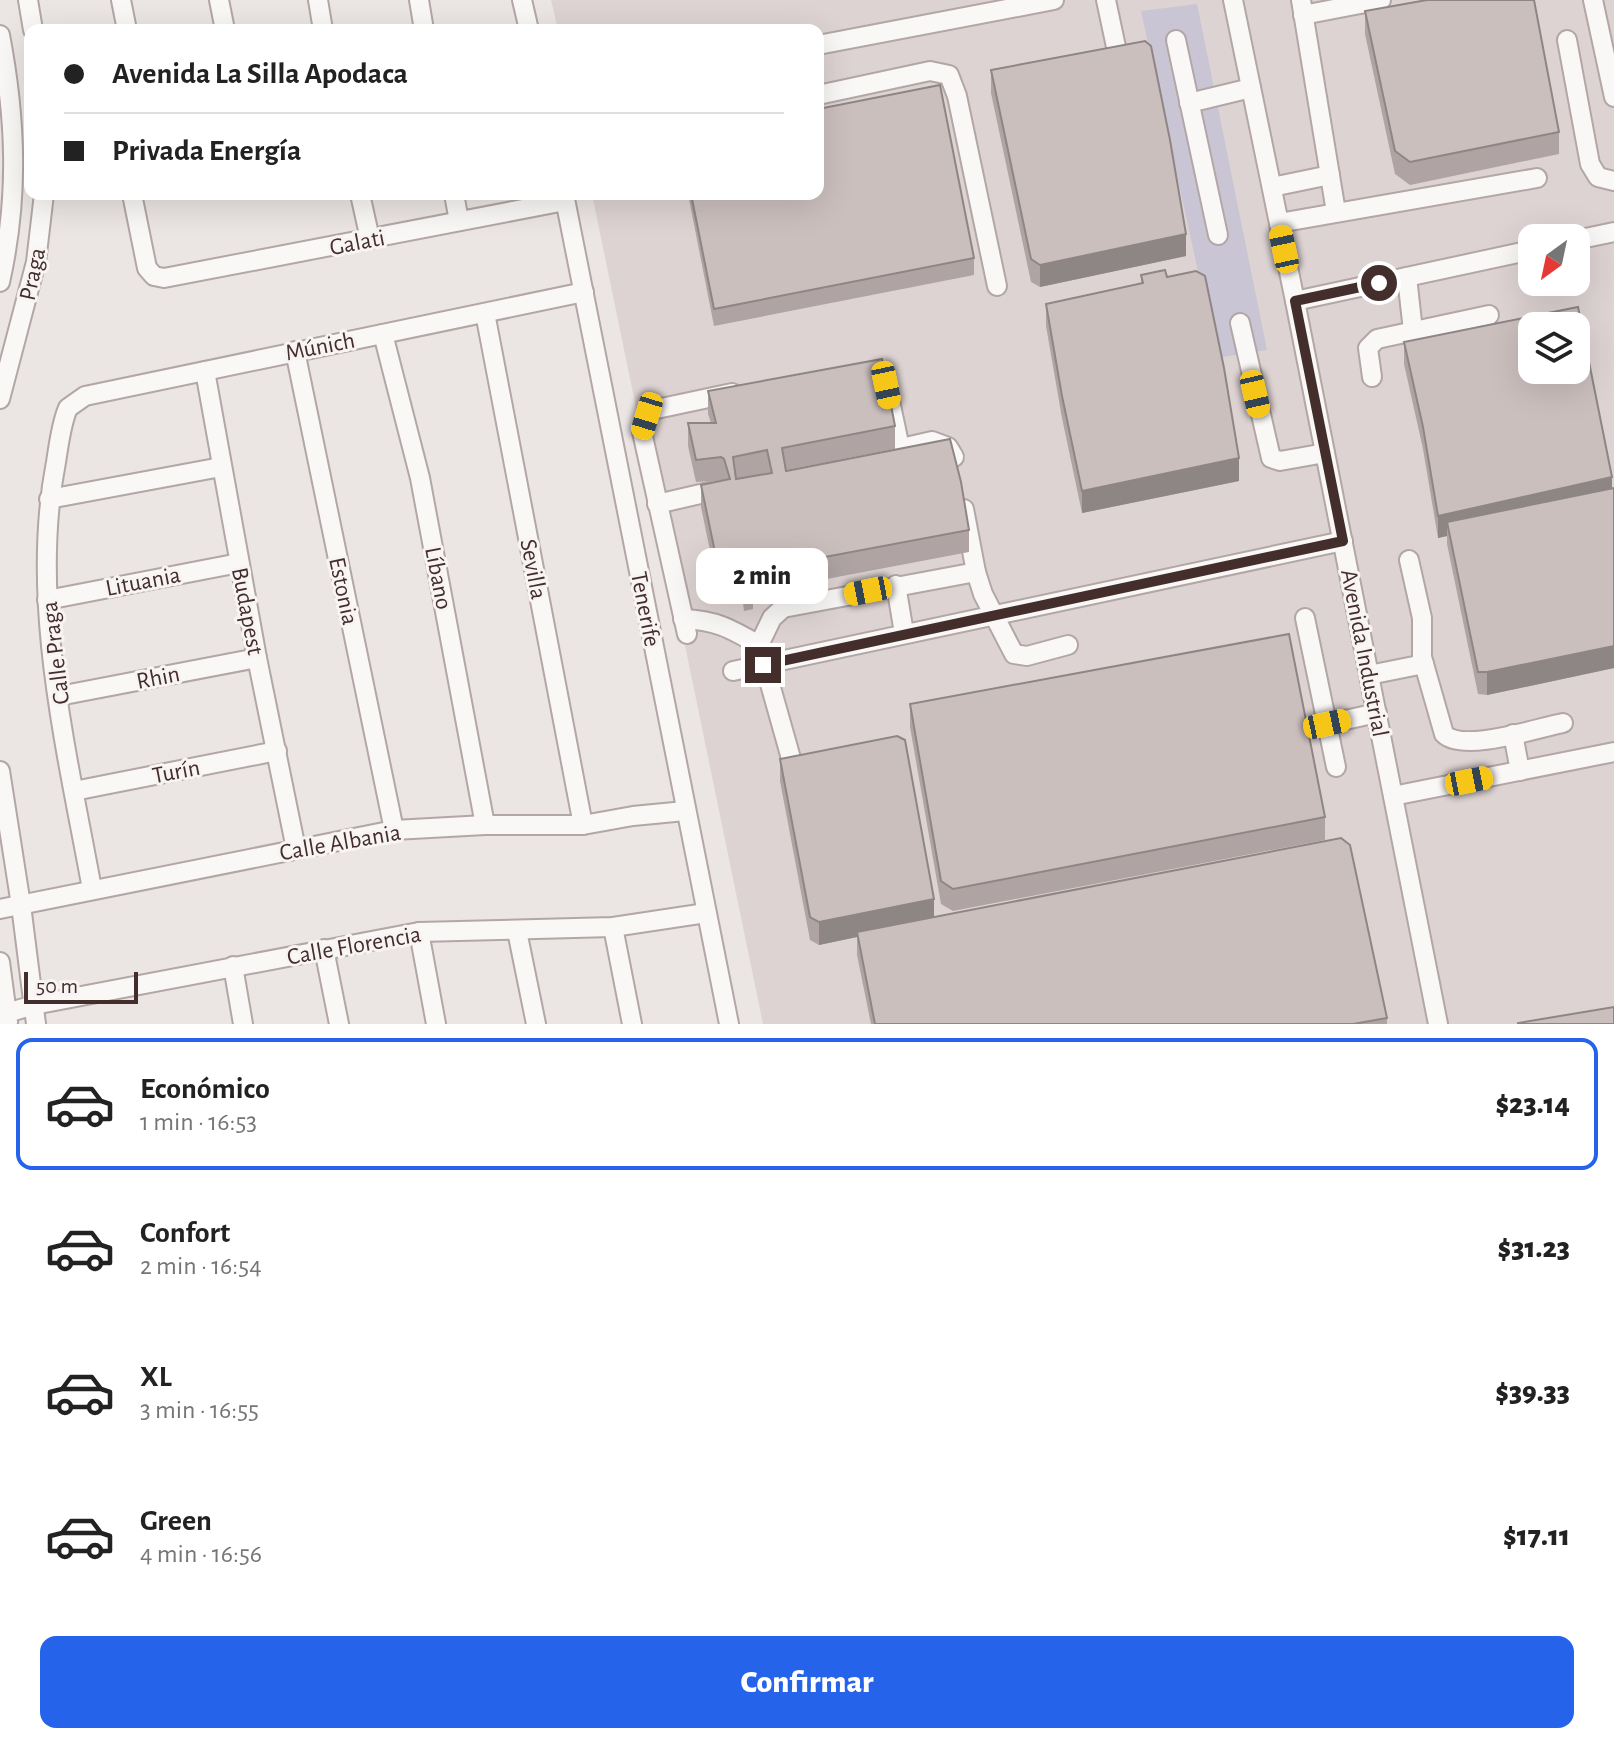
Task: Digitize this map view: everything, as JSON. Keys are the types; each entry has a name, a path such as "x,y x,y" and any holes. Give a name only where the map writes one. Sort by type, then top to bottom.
{"street":[{"path":"28,0 32,24"},
{"path":"121,0 126,24"},
{"path":"219,0 224,24"},
{"path":"318,0 322,24"},
{"path":"419,0 423,24"},
{"path":"522,0 528,24"},
{"path":"824,44 1054,0"},
{"path":"1106,0 1116,47"},
{"name":"Avenida Industrial","path":"1233,0 1438,1024"},
{"path":"1336,212 1302,8 1381,0"},
{"path":"1593,0 1614,97"},
{"name":"Praga","path":"0,35 11,94 14,171 12,214 0,282"},
{"path":"1176,40 1218,235"},
{"path":"1567,40 1590,164 1598,177 1614,181"},
{"path":"824,94 930,71 949,75 957,96 997,286"},
{"path":"1189,103 1251,88"},
{"path":"1272,187 1330,175"},
{"path":"1279,223 1537,178"},
{"name":"Praga","path":"0,399 26,306 43,200"},
{"name":"Galati","path":"133,200 150,272 164,278 370,239 551,200"},
{"path":"361,200 370,239"},
{"path":"455,200 459,221"},
{"name":"Tenerife","path":"565,200 729,1024"},
{"path":"12,214 42,217"},
{"path":"1590,237 1614,232"},
{"path":"1295,301 1518,253"},
{"path":"1407,277 1413,331"},
{"name":"Múnich","path":"65,416 68,408 85,396 584,292"},
{"name":"Sevilla","path":"485,313 583,825"},
{"path":"1372,377 1368,348 1377,339 1489,315"},
{"path":"1240,323 1271,458 1280,461 1325,453"},
{"name":"Líbano","path":"383,334 420,478 485,825"},
{"name":"Estonia","path":"295,351 394,830"},
{"name":"Budapest","path":"205,371 257,658 296,849"},
{"path":"882,378 900,448"},
{"path":"743,391 652,410 642,432 685,626 705,620 726,625 759,645"},
{"name":"Calle Praga","path":"65,416 49,499 47,600 59,696 92,889"},
{"path":"824,465 932,441 948,447 954,457 983,594 1014,654 1027,656 1068,645"},
{"path":"49,499 221,467"},
{"path":"657,504 733,486"},
{"path":"733,671 1343,541"},
{"path":"1409,560 1422,618 1424,664 1444,734 1465,743 1563,723"},
{"name":"Lituania","path":"47,600 239,563"},
{"path":"792,762 759,645 772,618 783,608 976,572"},
{"path":"896,585 904,633"},
{"path":"1305,618 1336,767"},
{"name":"Rhin","path":"59,696 257,658"},
{"path":"1369,675 1424,664"},
{"path":"1327,724 1377,713"},
{"path":"1513,734 1520,771"},
{"name":"Turín","path":"74,791 277,751"},
{"path":"1393,796 1614,752"},
{"path":"0,771 36,1024"},
{"name":"Calle Albania","path":"0,909 394,830 485,825 583,825 685,811"},
{"name":"Calle Florencia","path":"8,1019 34,1005 419,932 613,927 706,913"},
{"path":"613,927 632,1024"},
{"path":"517,931 536,1024"},
{"path":"419,932 436,1024"},
{"path":"324,949 339,1024"},
{"path":"233,966 243,1024"},
{"path":"8,1019 1,974 29,970"}],"shaded area":[{"path":"551,0 1614,0 1614,1024 763,1024 593,200 824,200 824,24 557,24"},
{"path":"1197,4 1267,350 1217,358 1141,11"}],"building":[{"path":"1427,0 1534,0 1559,132 1410,162 1395,151 1365,11"},
{"path":"1145,41 1151,46 1186,234 1040,265 1031,259 991,70"},
{"path":"940,85 974,258 714,309 692,200 824,200 824,108"},
{"path":"1165,270 1167,277 1196,271 1205,276 1239,458 1082,491 1046,304 1143,283 1141,275"},
{"path":"1578,307 1579,312 1553,312"},
{"path":"1518,319 1518,384 1590,384 1590,367 1612,477 1438,516 1404,342"},
{"path":"882,359 895,426 782,448 786,471 950,439 969,530 750,571 753,586 744,588 742,573 720,576 701,485 730,479 721,457 696,460 688,423 716,423 708,391","holes":["767,450 772,473 736,479 733,457"]},
{"path":"1614,488 1614,646 1478,672 1447,522"},
{"path":"1289,634 1325,817 953,889 941,881 910,704"},
{"path":"897,736 905,740 934,899 819,922 810,917 780,759"},
{"path":"1341,838 1350,845 1387,1018 1353,1024 875,1024 857,932"},
{"path":"1614,1007 1614,1024 1518,1024 1518,1023"}],"route":[{"path":"763,665 1343,541 1295,301 1379,283"}]}
